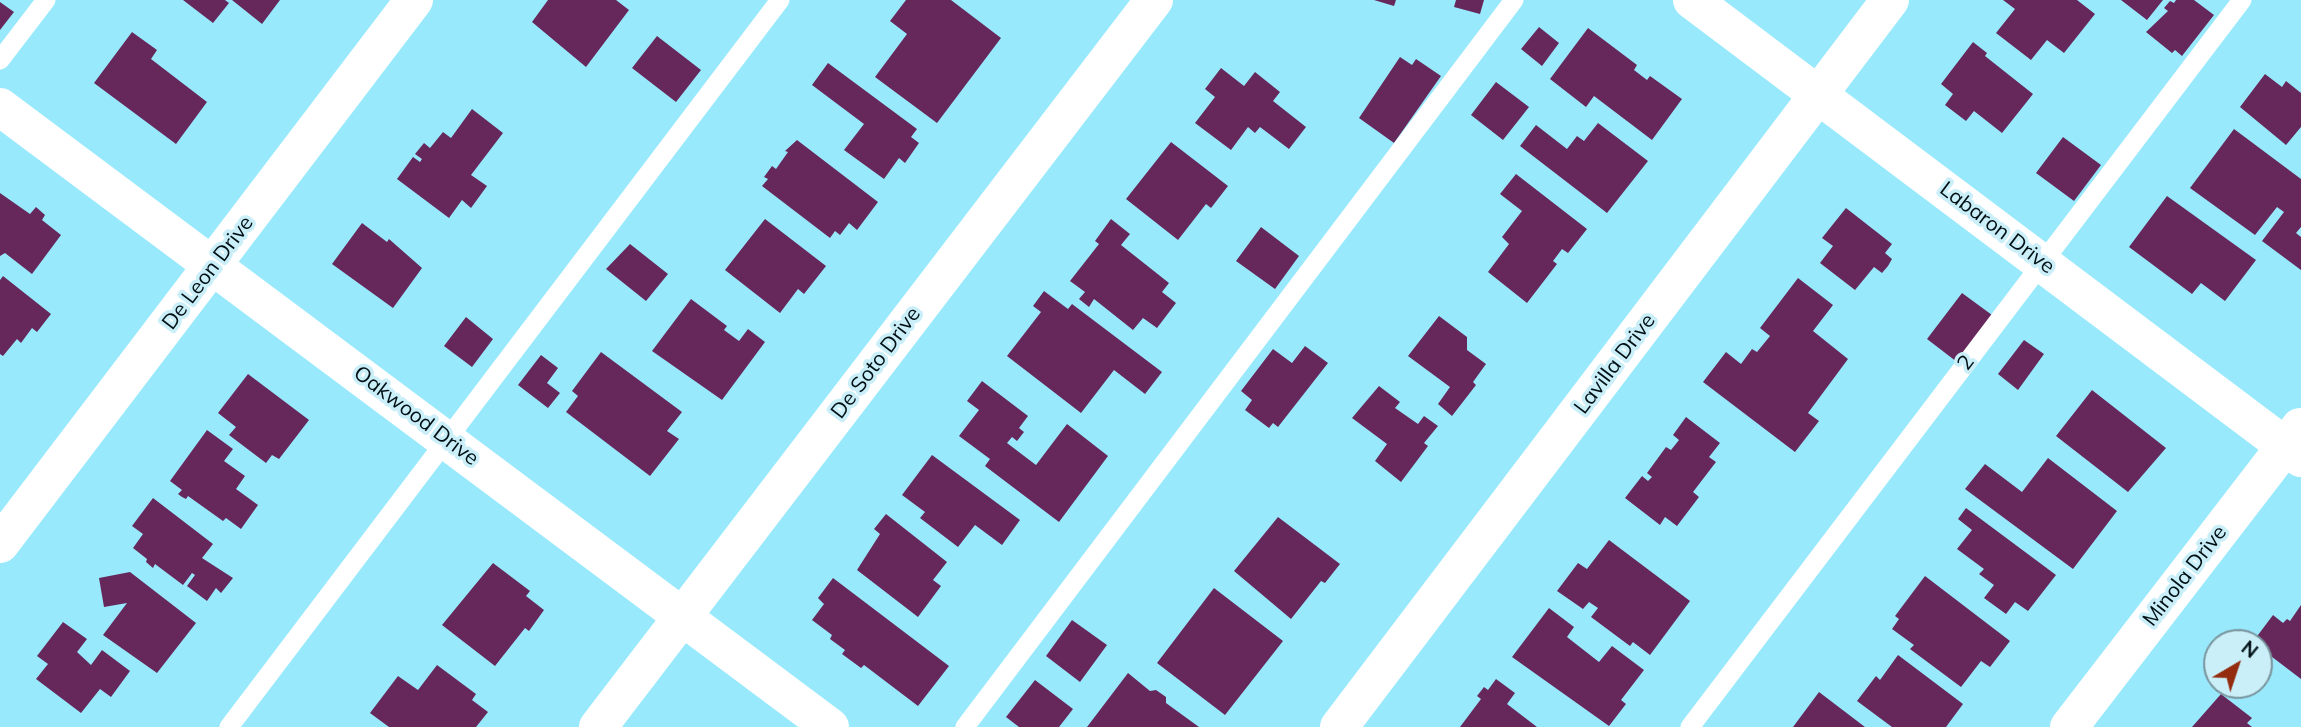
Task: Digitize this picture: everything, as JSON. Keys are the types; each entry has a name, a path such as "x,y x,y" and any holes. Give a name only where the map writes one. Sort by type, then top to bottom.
{"street":[{"name":"De Leon Drive","path":"0,544 215,266 414,0"},
{"name":"De Soto Drive","path":"598,727 1154,0"},
{"name":"Labaron Drive","path":"1692,0 2042,262 2296,443"},
{"name":"Lavilla Drive","path":"1339,727 1890,0"},
{"name":"Oakwood Drive","path":"0,107 830,727"},
{"name":"Minola Drive","path":"2069,727 2296,443"}],"lane":[{"path":"0,60 46,0"},
{"path":"229,727 449,441 780,0"},
{"path":"965,727 1514,0"},
{"name":"2","path":"1690,727 2242,0"}],"building":[{"path":"183,0 225,0 229,3 213,23"},
{"path":"232,0 280,0 262,24"},
{"path":"548,0 616,0 629,10 586,67 532,22"},
{"path":"906,0 951,0 1001,38 937,123 875,77 907,34 890,21"},
{"path":"1374,0 1396,0 1394,6"},
{"path":"1456,0 1484,0 1480,14 1454,7"},
{"path":"2003,0 2077,0 2095,14 2064,53 2047,40 2031,60 1996,33 2015,9"},
{"path":"2121,0 2163,0 2147,20"},
{"path":"2176,0 2194,0 2214,15 2182,56 2175,50 2172,53 2146,32 2168,11 2164,8 2170,1 2174,3"},
{"path":"0,2 14,12 0,30"},
{"path":"1539,27 1559,43 1542,66 1521,49"},
{"path":"1588,28 1637,65 1634,70 1647,80 1650,76 1682,99 1652,140 1594,96 1586,107 1550,79"},
{"path":"132,32 157,50 151,59 207,102 176,144 94,83"},
{"path":"657,36 701,70 676,102 632,68"},
{"path":"1973,42 1987,53 1985,56 2033,94 2002,133 1974,111 1966,121 1945,105 1953,94 1941,84"},
{"path":"1400,57 1412,65 1416,59 1441,76 1394,143 1359,118"},
{"path":"828,63 917,129 911,137 919,143 905,163 899,158 884,179 844,150 864,124 812,85"},
{"path":"1221,68 1244,86 1255,72 1280,92 1273,101 1306,127 1289,149 1260,127 1255,133 1248,127 1231,150 1195,123 1215,97 1205,89"},
{"path":"2265,74 2282,87 2286,81 2301,93 2301,127 2286,145 2240,107"},
{"path":"1496,82 1529,107 1503,140 1471,115"},
{"path":"472,109 503,133 471,175 487,186 471,208 462,200 449,218 397,179 413,157 420,162 422,159 415,154 424,143 430,148 443,132 451,138"},
{"path":"1598,123 1648,161 1607,213 1520,146 1536,125 1567,149 1577,136 1584,141"},
{"path":"2234,129 2301,179 2301,227 2296,233 2301,237 2301,270 2262,241 2284,212 2277,207 2255,235 2190,188"},
{"path":"2063,137 2101,165 2074,201 2036,173"},
{"path":"797,140 878,202 857,230 849,223 840,235 835,231 830,238 762,186 768,179 764,177 772,166 776,169 788,152 785,151"},
{"path":"1171,142 1228,186 1211,208 1206,204 1178,240 1126,199"},
{"path":"1516,174 1587,229 1568,253 1562,249 1553,261 1557,264 1527,303 1488,272 1509,244 1502,237 1522,211 1500,194"},
{"path":"0,193 30,214 36,207 45,215 42,220 61,235 32,274 5,253 0,256"},
{"path":"2167,196 2256,260 2225,301 2201,283 2192,294 2129,247"},
{"path":"1846,208 1892,244 1885,253 1892,259 1888,266 1882,273 1874,267 1855,290 1820,263 1833,246 1822,238"},
{"path":"765,219 826,266 804,294 798,289 780,313 725,270"},
{"path":"1111,219 1130,234 1121,245 1169,283 1162,292 1176,303 1157,328 1143,318 1133,330 1094,299 1089,307 1079,299 1085,292 1070,281 1099,244 1095,241"},
{"path":"362,223 387,242 389,239 422,268 393,308 332,264"},
{"path":"1261,227 1299,256 1275,289 1236,261"},
{"path":"630,244 668,274 646,301 606,269"},
{"path":"3,276 51,314 37,332 32,328 21,343 17,339 3,356 0,354 0,280"},
{"path":"1798,278 1833,305 1813,331 1848,359 1808,413 1819,421 1795,452 1703,382 1726,352 1741,364 1752,349 1757,352 1770,336 1760,328"},
{"path":"1044,291 1068,309 1072,304 1162,372 1145,394 1114,370 1081,413 1007,356 1041,312 1033,306"},
{"path":"1962,293 1992,315 1957,362 1927,339"},
{"path":"691,299 727,326 724,330 739,341 748,329 765,342 722,400 652,351"},
{"path":"1439,316 1467,337 1467,350 1486,364 1473,382 1476,385 1452,416 1438,404 1450,387 1408,356"},
{"path":"466,317 493,339 472,367 444,346"},
{"path":"2024,340 2044,354 2018,390 1998,374"},
{"path":"1305,346 1328,363 1278,427 1273,423 1269,428 1245,410 1252,400 1241,391 1273,349 1292,363"},
{"path":"601,352 682,412 667,431 679,439 650,476 566,412 578,396 572,391"},
{"path":"541,355 558,368 547,383 560,393 548,408 518,385"},
{"path":"248,374 309,420 279,459 272,455 266,463 229,435 236,427 218,413"},
{"path":"982,381 1028,416 1019,428 1024,432 1017,441 1012,437 1007,443 1036,465 1067,424 1108,456 1059,522 985,466 990,459 959,436 979,410 967,401"},
{"path":"1379,386 1400,402 1395,408 1418,424 1424,416 1438,426 1424,443 1428,446 1401,482 1375,461 1387,444 1352,418"},
{"path":"2092,390 2166,448 2128,492 2056,436"},
{"path":"1686,417 1720,443 1709,457 1716,462 1693,492 1699,497 1677,526 1665,517 1660,525 1625,498 1642,476 1648,481 1652,477 1647,473 1666,447 1671,450 1679,440 1673,435"},
{"path":"207,430 233,449 224,461 245,476 236,489 258,505 241,529 226,518 223,521 188,496 186,499 182,497 178,494 182,490 170,481"},
{"path":"932,455 1020,520 1002,545 975,525 958,547 920,518 925,512 902,495"},
{"path":"2048,458 2117,511 2073,569 1965,489 1985,464 2022,492"},
{"path":"153,498 213,544 202,558 233,578 221,593 216,588 207,601 187,586 195,575 192,573 183,585 155,564 153,568 146,562 147,559 133,548 143,534 132,526"},
{"path":"1966,508 2056,575 2028,611 2015,602 2006,614 1984,598 1994,585 1979,574 1984,569 1957,549 1972,530 1958,519"},
{"path":"886,514 947,562 933,580 941,586 918,617 857,570 880,534 874,529"},
{"path":"1278,517 1340,564 1325,583 1321,581 1291,619 1234,571"},
{"path":"1609,540 1690,601 1650,655 1633,642 1630,646 1591,617 1598,608 1589,602 1583,609 1557,591 1578,563 1587,569"},
{"path":"493,563 530,591 526,596 544,610 529,631 525,628 495,666 442,625"},
{"path":"130,572 196,623 157,673 103,635 127,603 104,607 99,578"},
{"path":"1925,576 2010,641 1990,667 1981,661 1961,687 1910,649 1914,645 1892,629 1899,619 1895,616"},
{"path":"833,578 949,666 918,706 864,665 861,668 842,654 845,650 830,639 832,635 812,620 824,604 818,598"},
{"path":"1214,588 1283,641 1225,715 1157,663"},
{"path":"2301,605 2301,679 2273,658 2273,629 2262,629 2273,615 2283,623 2287,619 2290,621"},
{"path":"1549,608 1574,627 1567,637 1599,662 1612,646 1644,670 1621,700 1626,704 1609,726 1512,657"},
{"path":"1072,620 1107,645 1080,682 1046,656"},
{"path":"63,622 87,639 77,652 91,665 102,650 130,671 111,697 100,689 81,713 36,679 48,664 37,656"},
{"path":"1898,655 1963,704 1946,727 1892,727 1857,701 1876,676 1880,680"},
{"path":"437,665 476,694 472,700 488,712 476,727 389,727 370,713 398,676 418,690"},
{"path":"1128,673 1150,691 1156,690 1166,697 1166,703 1199,727 1087,727"},
{"path":"1496,679 1515,693 1507,704 1537,727 1460,727 1481,699 1477,696 1484,687 1488,690"},
{"path":"1035,680 1073,709 1059,727 1019,727 1006,717"},
{"path":"1819,692 1865,727 1793,727"},
{"path":"2217,699 2227,699 2252,718 2247,723 2252,727 2192,727"}]}
